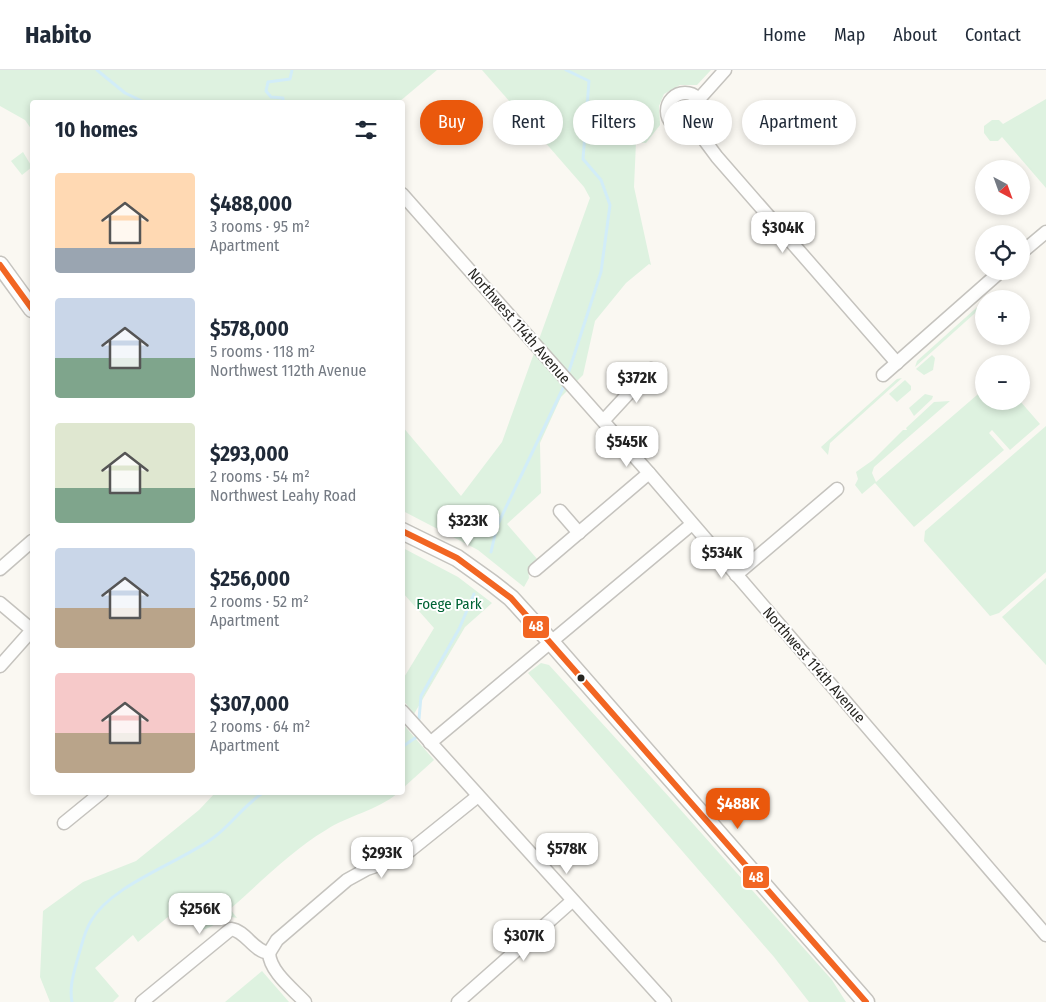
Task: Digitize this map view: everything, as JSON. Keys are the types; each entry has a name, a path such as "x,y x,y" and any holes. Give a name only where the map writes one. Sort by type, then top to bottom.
{"main road":[{"path":"0,265 30,306"},
{"path":"405,532 443,550 511,598 866,1002"}],"street":[{"path":"671,100 679,94 688,93 699,99 725,70"},
{"path":"707,145 897,362"},
{"name":"Northwest 114th Avenue","path":"405,197 604,420 1046,936"},
{"path":"1030,245 1046,232"},
{"path":"883,375 991,280"},
{"path":"604,420 651,368"},
{"path":"535,570 649,473"},
{"path":"736,575 837,489"},
{"path":"560,511 579,533"},
{"path":"430,743 692,524"},
{"path":"0,569 30,543"},
{"path":"0,603 30,628"},
{"path":"0,666 30,632"},
{"path":"405,714 665,1002"},
{"path":"64,823 99,795"},
{"path":"267,953 277,940 347,880 367,869 408,854 478,796"},
{"path":"458,1002 572,901"},
{"path":"142,1002 231,929 236,930 251,944 267,953 277,971 305,1002"}],"green space":[{"path":"0,70 437,70 401,100 30,100 30,127 25,120 0,106"},
{"path":"482,70 711,70 697,85 680,85 664,94 659,106 660,125 654,133 654,100 573,100 573,145 636,145 634,187 651,265 649,264 626,283 595,321 583,375 561,397 540,443 541,493 507,524 538,560 528,569 529,578 524,587 478,550 405,512 405,430 461,496 502,442 590,198 584,187 547,145 563,145 563,100 508,100"},
{"path":"1046,99 1046,188 1030,169 1030,160 1022,160 1002,137 998,141 990,141 984,133 984,126 992,120 999,120 1003,124"},
{"path":"23,152 30,164 30,169 22,175 11,161"},
{"path":"975,309 975,313 915,367 917,361"},
{"path":"932,355 935,358 933,370 924,375 916,369"},
{"path":"902,378 830,443 828,455 821,447 897,379"},
{"path":"905,380 911,386 911,390 897,402 889,394"},
{"path":"925,394 933,396 932,399 914,416 909,408"},
{"path":"975,397 975,410 1028,410 1040,424 1010,450 992,430 989,433 1004,450 914,527 875,483 862,494 855,485 858,479 856,472 873,460 903,430 907,430 906,428 934,402 950,401 874,467 872,473 876,482"},
{"path":"1046,426 1046,572 999,613 990,616 924,541 925,531"},
{"name":"Foege Park","path":"405,549 458,577 492,603 465,627 414,714 405,703 405,676 434,628 405,595"},
{"path":"1046,578 1046,665 1002,617"},
{"path":"541,663 549,665 671,799 832,980 846,1002 809,1002 774,957 528,673"},
{"path":"405,726 434,760 405,786"},
{"path":"213,795 395,795 381,804 335,825 301,847 230,909 237,918 228,918 202,930 181,906 138,942 133,935 95,968 119,996 113,1002 50,1002 40,977 43,911 83,882 136,861 199,810"},
{"path":"262,971 289,1002 225,1002"}],"waterway":[{"path":"97,70 125,93 140,100"},
{"path":"283,100 283,98 271,97 266,91 268,82 290,79 292,70"},
{"path":"566,70 589,81 583,159 601,180 610,205 601,272 569,371"},
{"path":"491,552 497,526 564,386"},
{"path":"419,719 421,696 459,629 474,594"},
{"path":"405,745 418,736"},
{"path":"72,1002 72,979 83,939 91,921 101,908 129,886 213,838 260,795"}],"transit line":[{"name":"48","path":"0,265 30,306"},
{"name":"48","path":"405,532 457,558 511,598 866,1002"}]}
